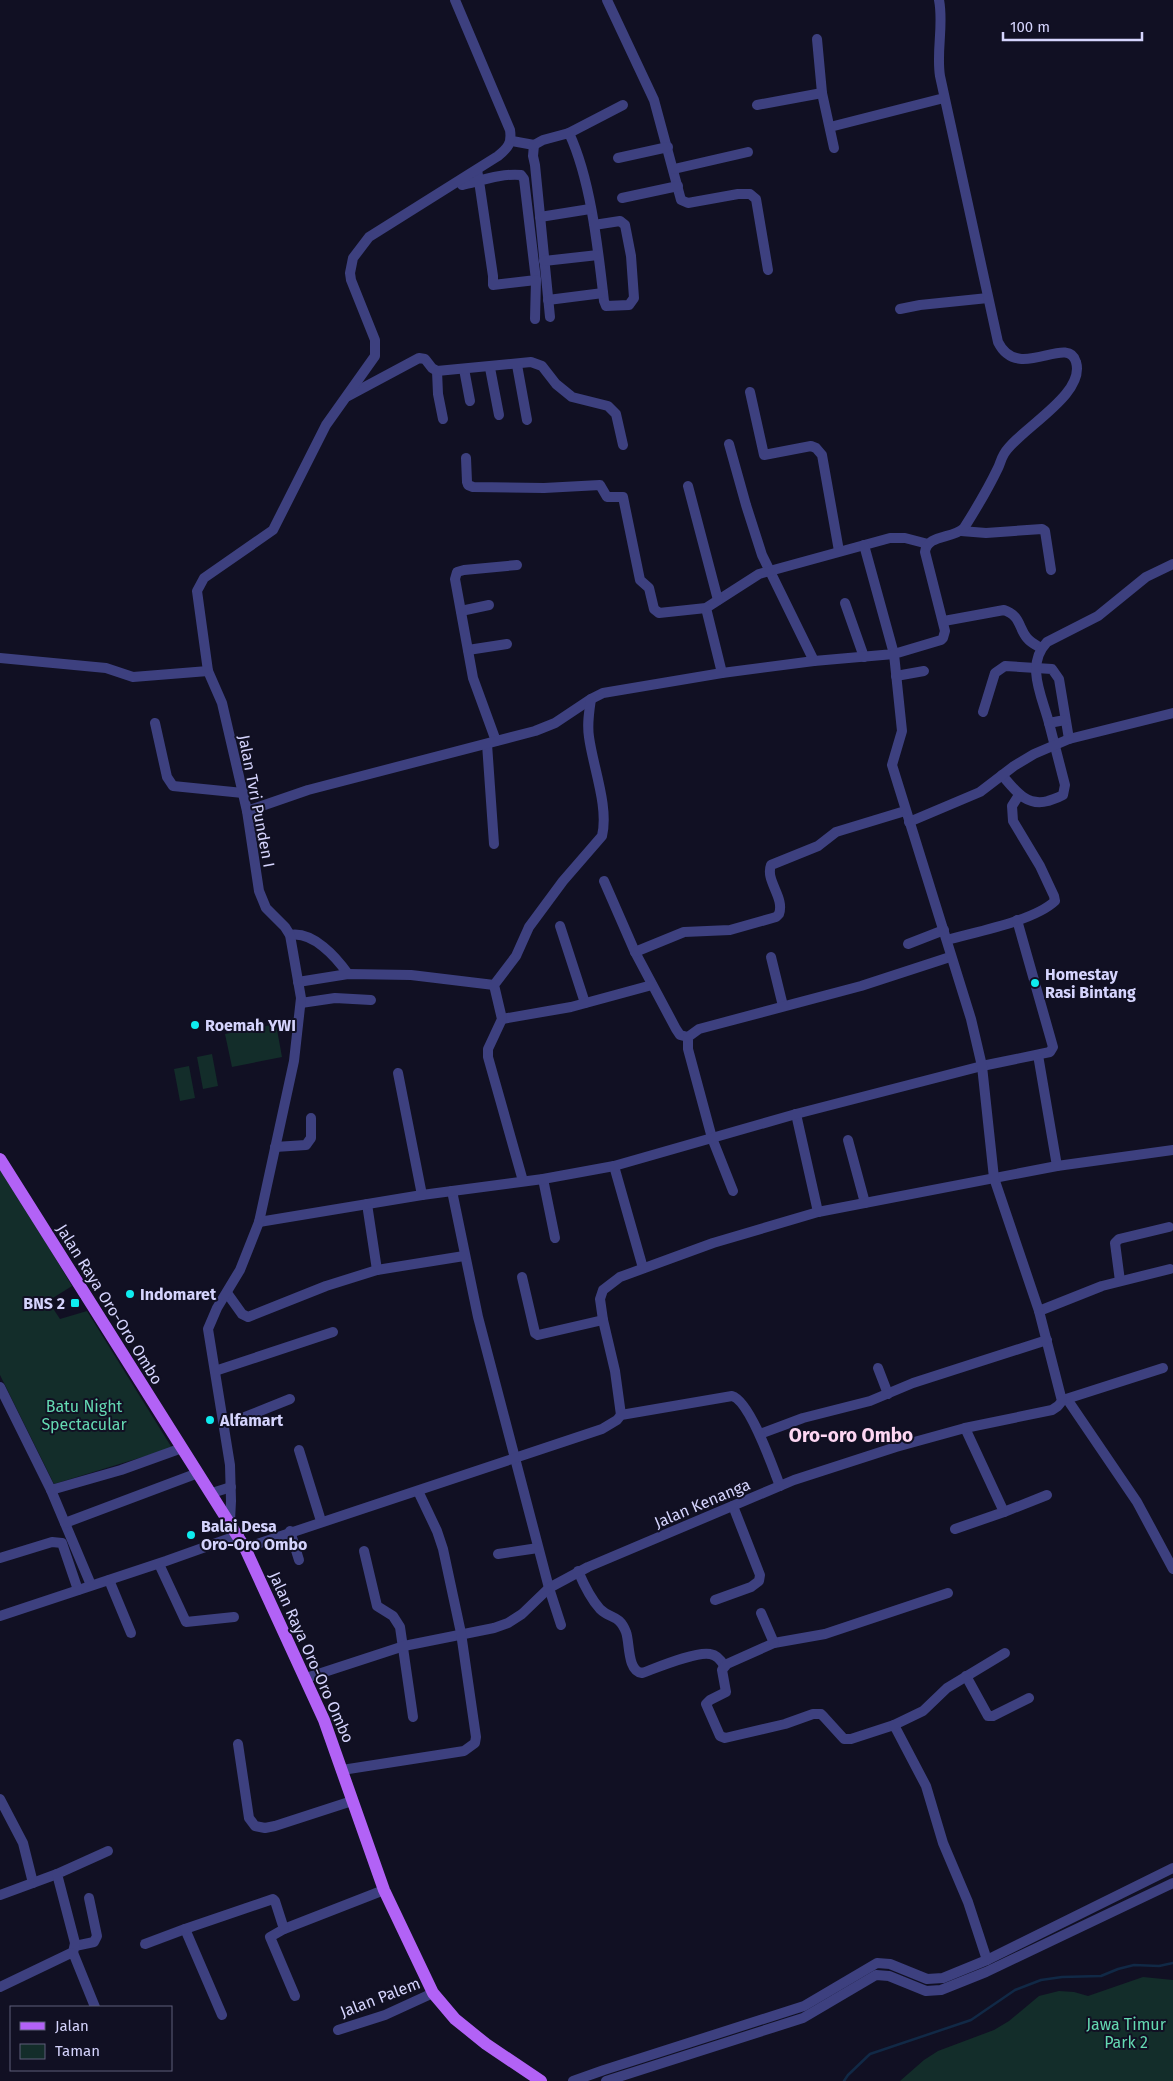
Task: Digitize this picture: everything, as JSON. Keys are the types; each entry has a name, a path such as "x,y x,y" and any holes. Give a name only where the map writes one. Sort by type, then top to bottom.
{"main road":[{"name":"Jalan Raya Oro-Oro Ombo","path":"0,1159 246,1548 306,1678 342,1770 384,1890 432,1993 455,2019 486,2044 541,2081"}],"street":[{"path":"343,401 375,356 376,347 375,340 350,280 350,264 353,258 369,237 478,170 507,148 512,141 510,130 455,0"},
{"path":"607,0 654,100 681,200 685,203 738,194 750,194 756,199 768,270"},
{"path":"939,0 941,15 938,60 944,98 998,342 1006,354 1016,359 1062,352 1070,353 1074,356 1077,368 1072,386 1060,401 1013,443 1004,454 998,468 961,531"},
{"path":"817,39 822,93 834,148"},
{"path":"757,105 822,93"},
{"path":"830,126 944,98"},
{"path":"512,141 534,145 543,140 569,133 623,104"},
{"path":"569,133 576,146 594,225 606,306 629,304 633,302 631,256 624,222 594,225"},
{"path":"534,145 533,156 550,317"},
{"path":"618,158 668,147"},
{"path":"674,169 748,152"},
{"path":"478,170 493,285 536,280"},
{"path":"462,185 513,174 520,175 524,179 536,280 535,319"},
{"path":"622,198 678,186"},
{"path":"540,217 590,209"},
{"path":"544,261 598,255"},
{"path":"548,300 603,293"},
{"path":"900,309 988,298"},
{"path":"343,401 420,358 426,359 432,368 437,371 490,368 531,362 542,366 556,384 572,397 608,406 616,414 622,446"},
{"path":"517,365 527,420"},
{"path":"490,368 499,415"},
{"path":"464,369 470,401"},
{"path":"437,371 438,394 443,420"},
{"path":"750,392 764,455 811,446 816,448 822,455 839,551"},
{"name":"Jalan Tvri Punden I","path":"290,935 285,927 266,908 259,891 247,811 222,703 208,671 197,599 199,583 204,578 272,530 326,425 343,401"},
{"path":"729,444 756,536 770,570 814,661"},
{"path":"466,458 467,482 473,488 544,488 600,485 607,497 622,497 640,580 649,588 656,612 663,614 706,608 751,578 770,570 839,551 897,538 928,544 961,531 986,533 1042,528 1045,531 1051,570"},
{"path":"688,486 696,524 718,600"},
{"path":"247,811 308,790 535,731 555,723 591,699 602,694 722,673 814,661 894,654 940,640 946,631 925,552 928,544"},
{"path":"864,545 894,654 902,731 892,765 971,1019 982,1066 994,1178 1039,1311 1064,1400 1137,1502 1173,1569"},
{"path":"1002,775 1019,795 1032,802 1056,799 1063,795 1065,788 1034,668 1041,648 1048,642 1098,616 1146,577 1173,564"},
{"path":"494,844 491,743 472,678 455,580 458,572 517,565"},
{"path":"846,603 864,657"},
{"path":"461,611 489,606"},
{"path":"706,608 722,673"},
{"path":"944,621 1004,610 1011,612 1018,619 1026,637 1041,648"},
{"path":"468,650 507,644"},
{"path":"0,658 106,668 133,677 208,671"},
{"path":"983,712 995,673 999,668 1005,666 1052,669 1059,679 1069,740"},
{"path":"896,676 924,671"},
{"path":"494,984 516,956 529,927 602,836 604,828 603,810 587,724 591,699"},
{"path":"909,822 980,792 1022,760 1054,746 1069,740 1173,713"},
{"path":"1049,723 1065,720"},
{"path":"155,723 166,777 173,786 243,793"},
{"path":"908,944 1017,920 1053,903 1055,899 1040,866 1013,820 1012,806 1019,795"},
{"path":"636,952 684,932 730,930 776,917 781,906 769,872 770,865 818,846 836,832 905,811"},
{"path":"604,881 636,952 676,1030 680,1035 688,1038"},
{"path":"260,1222 422,1195 543,1179 614,1166 796,1114 982,1066 1050,1052 1054,1047 1017,920"},
{"path":"560,926 585,1003"},
{"path":"230,1521 231,1487 208,1329 217,1308 240,1270 260,1222 294,1062 301,1003 290,935 302,935 320,945 338,959 348,974"},
{"path":"733,1191 712,1138 690,1058 687,1044 688,1038 698,1029 861,986 950,956"},
{"path":"771,957 783,1006"},
{"path":"298,982 348,974 411,975 494,984"},
{"path":"494,984 502,1019 488,1049 488,1057 523,1182"},
{"path":"502,1019 585,1003 652,985"},
{"path":"301,1003 335,998 371,1000"},
{"path":"1038,1055 1057,1166"},
{"path":"398,1072 422,1195"},
{"path":"796,1114 818,1212"},
{"path":"275,1147 301,1146 310,1142 310,1118"},
{"path":"848,1140 865,1203"},
{"path":"621,1415 615,1371 600,1299 603,1290 620,1278 713,1243 818,1212 1057,1166 1173,1150"},
{"path":"614,1166 643,1268"},
{"path":"543,1179 556,1238"},
{"path":"452,1191 478,1317 538,1548 561,1625"},
{"path":"367,1204 377,1270"},
{"path":"1120,1281 1115,1243 1119,1239 1169,1227"},
{"path":"227,1293 242,1314 248,1317 326,1286 377,1270 464,1256"},
{"path":"1039,1311 1120,1281 1170,1269"},
{"path":"522,1277 535,1332 538,1334 603,1320"},
{"path":"215,1371 333,1332"},
{"path":"760,1434 803,1418 870,1401 913,1383 1047,1340"},
{"path":"878,1368 888,1394"},
{"name":"Jalan Kenanga","path":"306,1678 404,1646 460,1633 494,1628 508,1623 526,1610 549,1588 578,1572 780,1486 896,1447 965,1428 1052,1410 1064,1400 1163,1368"},
{"path":"0,1387 50,1490 91,1585"},
{"path":"246,1548 290,1531 602,1430 621,1415 732,1396 739,1400 760,1434 780,1486"},
{"path":"223,1423 245,1417 290,1399"},
{"path":"965,1428 1004,1512"},
{"path":"50,1490 121,1470 182,1448"},
{"path":"299,1450 321,1521"},
{"path":"65,1523 198,1472"},
{"path":"212,1493 231,1487"},
{"path":"342,1770 464,1751 473,1746 476,1737 460,1633 440,1540 418,1491"},
{"path":"955,1529 1047,1495"},
{"path":"715,1600 752,1587 759,1581 760,1575 733,1506"},
{"path":"290,1531 300,1560"},
{"path":"0,1616 159,1564 239,1535"},
{"path":"0,1558 52,1542 62,1543 78,1590"},
{"path":"498,1554 538,1548"},
{"path":"364,1551 377,1606 397,1620 400,1627 413,1717"},
{"path":"159,1564 186,1622 234,1617"},
{"path":"578,1572 588,1593 603,1612 615,1616 621,1622 626,1632 633,1668 638,1672 642,1673 705,1653 720,1659 724,1666 722,1674 726,1692 706,1704 720,1736 725,1738 785,1724 813,1714 824,1716 844,1739 851,1739 894,1725 923,1711 947,1688 1005,1653"},
{"path":"109,1580 131,1633"},
{"path":"724,1666 774,1643 825,1634 948,1593"},
{"path":"761,1613 774,1643"},
{"path":"966,1676 988,1716 993,1716 1029,1698"},
{"path":"894,1725 926,1786 943,1843 968,1902 987,1960"},
{"path":"238,1744 249,1818 254,1826 264,1828 275,1826 352,1801"},
{"path":"0,1799 23,1843 33,1882"},
{"path":"0,1895 57,1874 108,1851"},
{"path":"573,2081 808,2010 877,1963 883,1962 920,1977 935,1979 987,1960 1173,1868"},
{"path":"57,1874 74,1949 95,2006"},
{"path":"606,2081 808,2010 876,1975 889,1976 926,1991 942,1990 1086,1926 1173,1883"},
{"path":"295,1996 269,1938 284,1929 384,1890"},
{"path":"0,1987 74,1949 94,1942 97,1936 88,1898"},
{"path":"145,1944 272,1899 275,1901 284,1929"},
{"path":"1081,1914 1086,1926"},
{"path":"1060,1923 1065,1935"},
{"path":"185,1929 222,2015"},
{"name":"Jalan Palem","path":"338,2030 385,2015 432,1993"}],"green space":[{"path":"276,1024 282,1057 232,1067 225,1034"},
{"path":"212,1054 218,1086 203,1089 197,1057"},
{"path":"189,1066 195,1098 180,1101 174,1069"},
{"name":"Batu Night Spectacular","path":"0,1166 72,1286 48,1301 60,1319 87,1311 172,1448 54,1484 0,1375"},
{"name":"Jawa Timur Park 2","path":"1143,1977 1173,1980 1173,2081 900,2081 924,2060 938,2051 994,2030 1009,2021 1039,1996 1059,1991 1074,1992 1088,1996"}],"waterway":[{"path":"844,2081 870,2054 971,2020 1015,1990 1041,1980 1062,1977 1101,1976 1134,1965 1159,1966 1173,1963"}],"place":[{"name":"Homestay Rasi Bintang","path":"1035,983"},
{"name":"Roemah YWI","path":"195,1025"},
{"name":"Indomaret","path":"130,1294"},
{"name":"BNS 2","path":"75,1303"},
{"name":"Alfamart","path":"210,1420"},
{"name":"Balai Desa Oro-Oro Ombo","path":"191,1535"}],"district":[{"name":"Oro-oro Ombo","path":"851,1435"}]}
